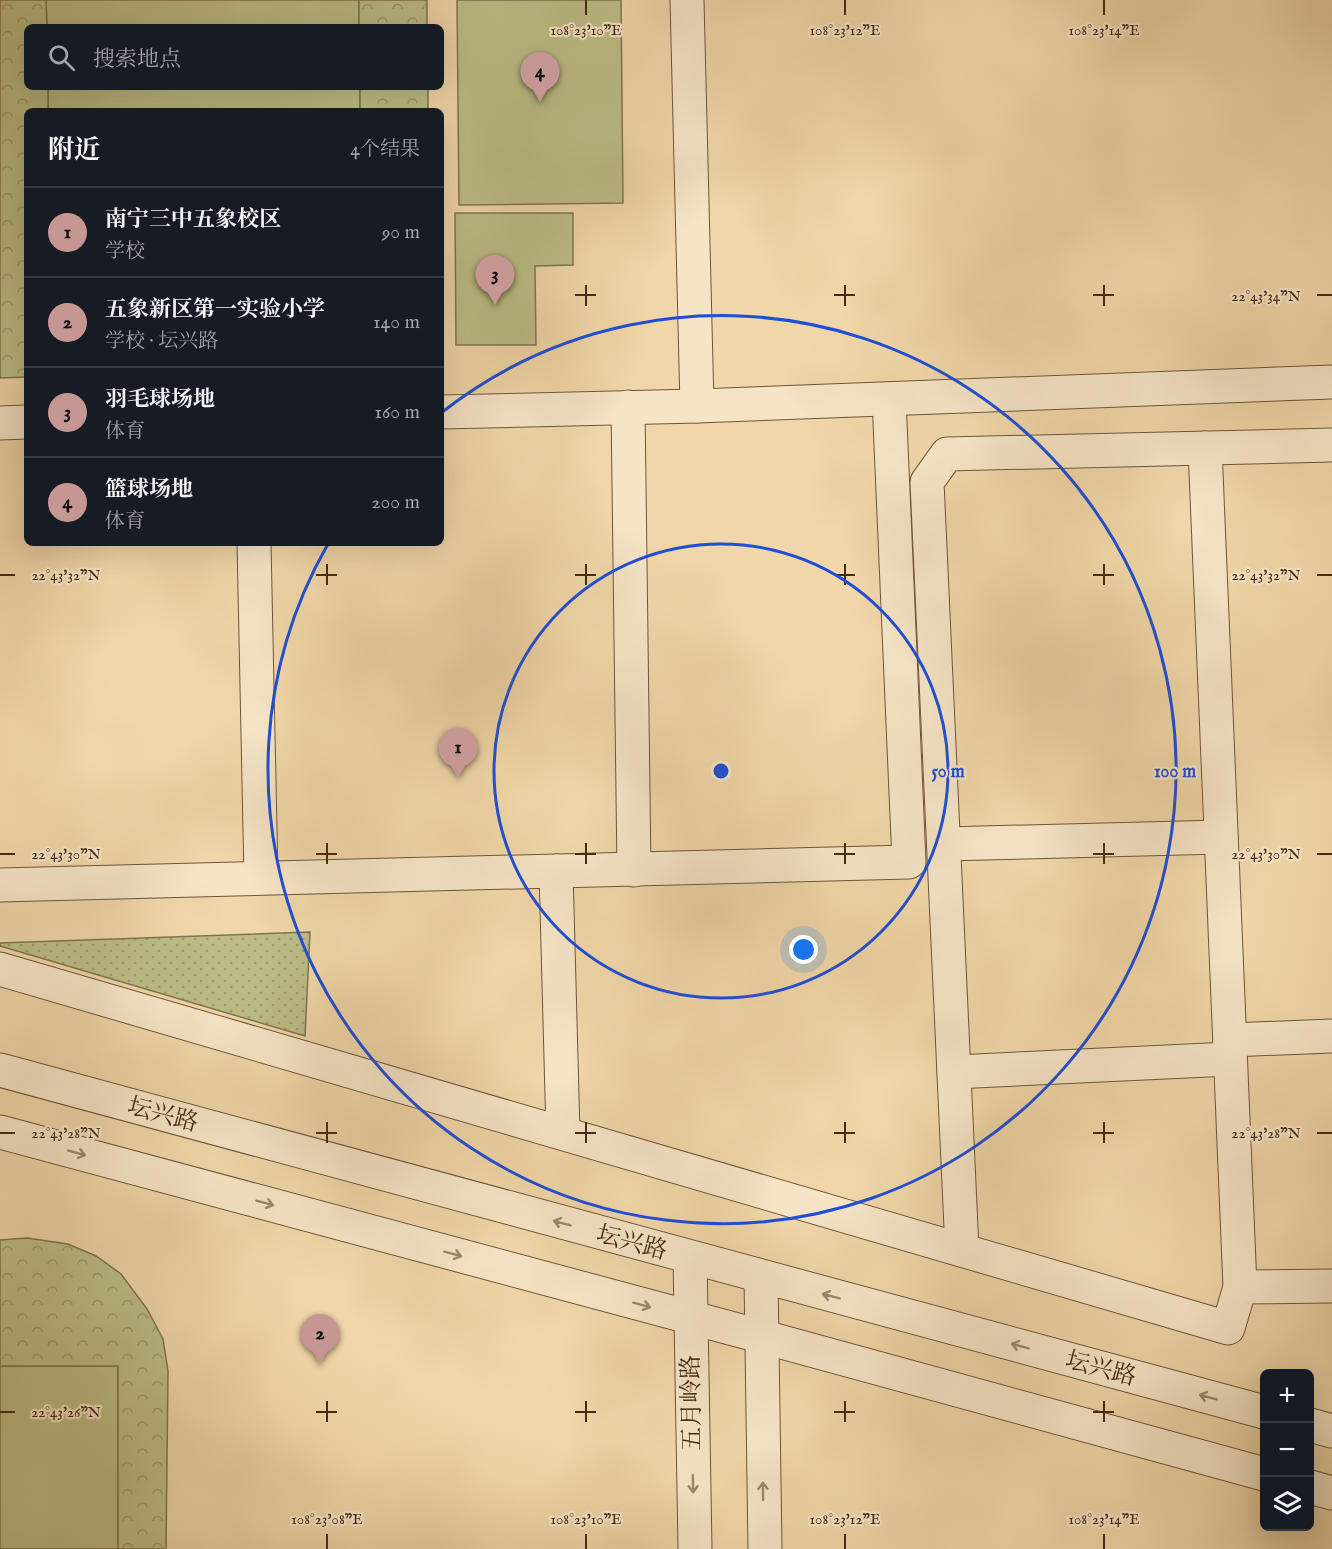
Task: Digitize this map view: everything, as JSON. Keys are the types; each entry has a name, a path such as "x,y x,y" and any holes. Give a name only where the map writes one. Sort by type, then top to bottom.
{"street":[{"path":"687,0 697,406"},
{"path":"444,412 697,406 1332,382"},
{"path":"0,885 909,862 890,399"},
{"path":"628,407 634,870"},
{"path":"0,423 24,422"},
{"path":"962,1250 927,482 947,454 1332,445"},
{"path":"0,969 1228,1328 1240,1287 1205,448"},
{"path":"254,546 261,877"},
{"path":"944,844 1221,837"},
{"path":"556,871 563,1133"},
{"path":"954,1072 1230,1049 1332,1036"},
{"name":"坛兴路","path":"0,1070 1260,1411"},
{"path":"0,1132 1260,1473"},
{"name":"五月岭路","path":"690,1258 689,1317 695,1549"},
{"path":"761,1277 760,1336 765,1549"},
{"path":"1240,1287 1332,1286"},
{"path":"1314,1426 1332,1431"},
{"path":"1314,1488 1332,1493"}],"green space":[{"path":"0,0 46,0 47,24 24,24 24,90 48,90 48,108 24,108 24,377 0,378"},
{"path":"46,0 359,0 359,24 47,24"},
{"path":"359,0 427,0 427,24 359,24"},
{"path":"457,0 621,0 623,203 459,205"},
{"path":"48,90 360,90 360,108 48,108"},
{"path":"360,90 428,90 428,108 360,108"},
{"path":"455,213 573,213 573,265 535,266 536,345 456,345"},
{"path":"310,932 305,1036 0,946 0,943"},
{"path":"27,1238 68,1244 96,1256 121,1274 147,1309 163,1339 168,1371 166,1549 118,1549 118,1366 0,1366 0,1240"},
{"path":"0,1366 118,1366 118,1549 0,1549"}],"place":[{"name":"篮球场地","path":"540,102"},
{"name":"羽毛球场地","path":"495,305"},
{"name":"南宁三中五象校区","path":"458,778"},
{"name":"五象新区第一实验小学","path":"320,1364"}]}
